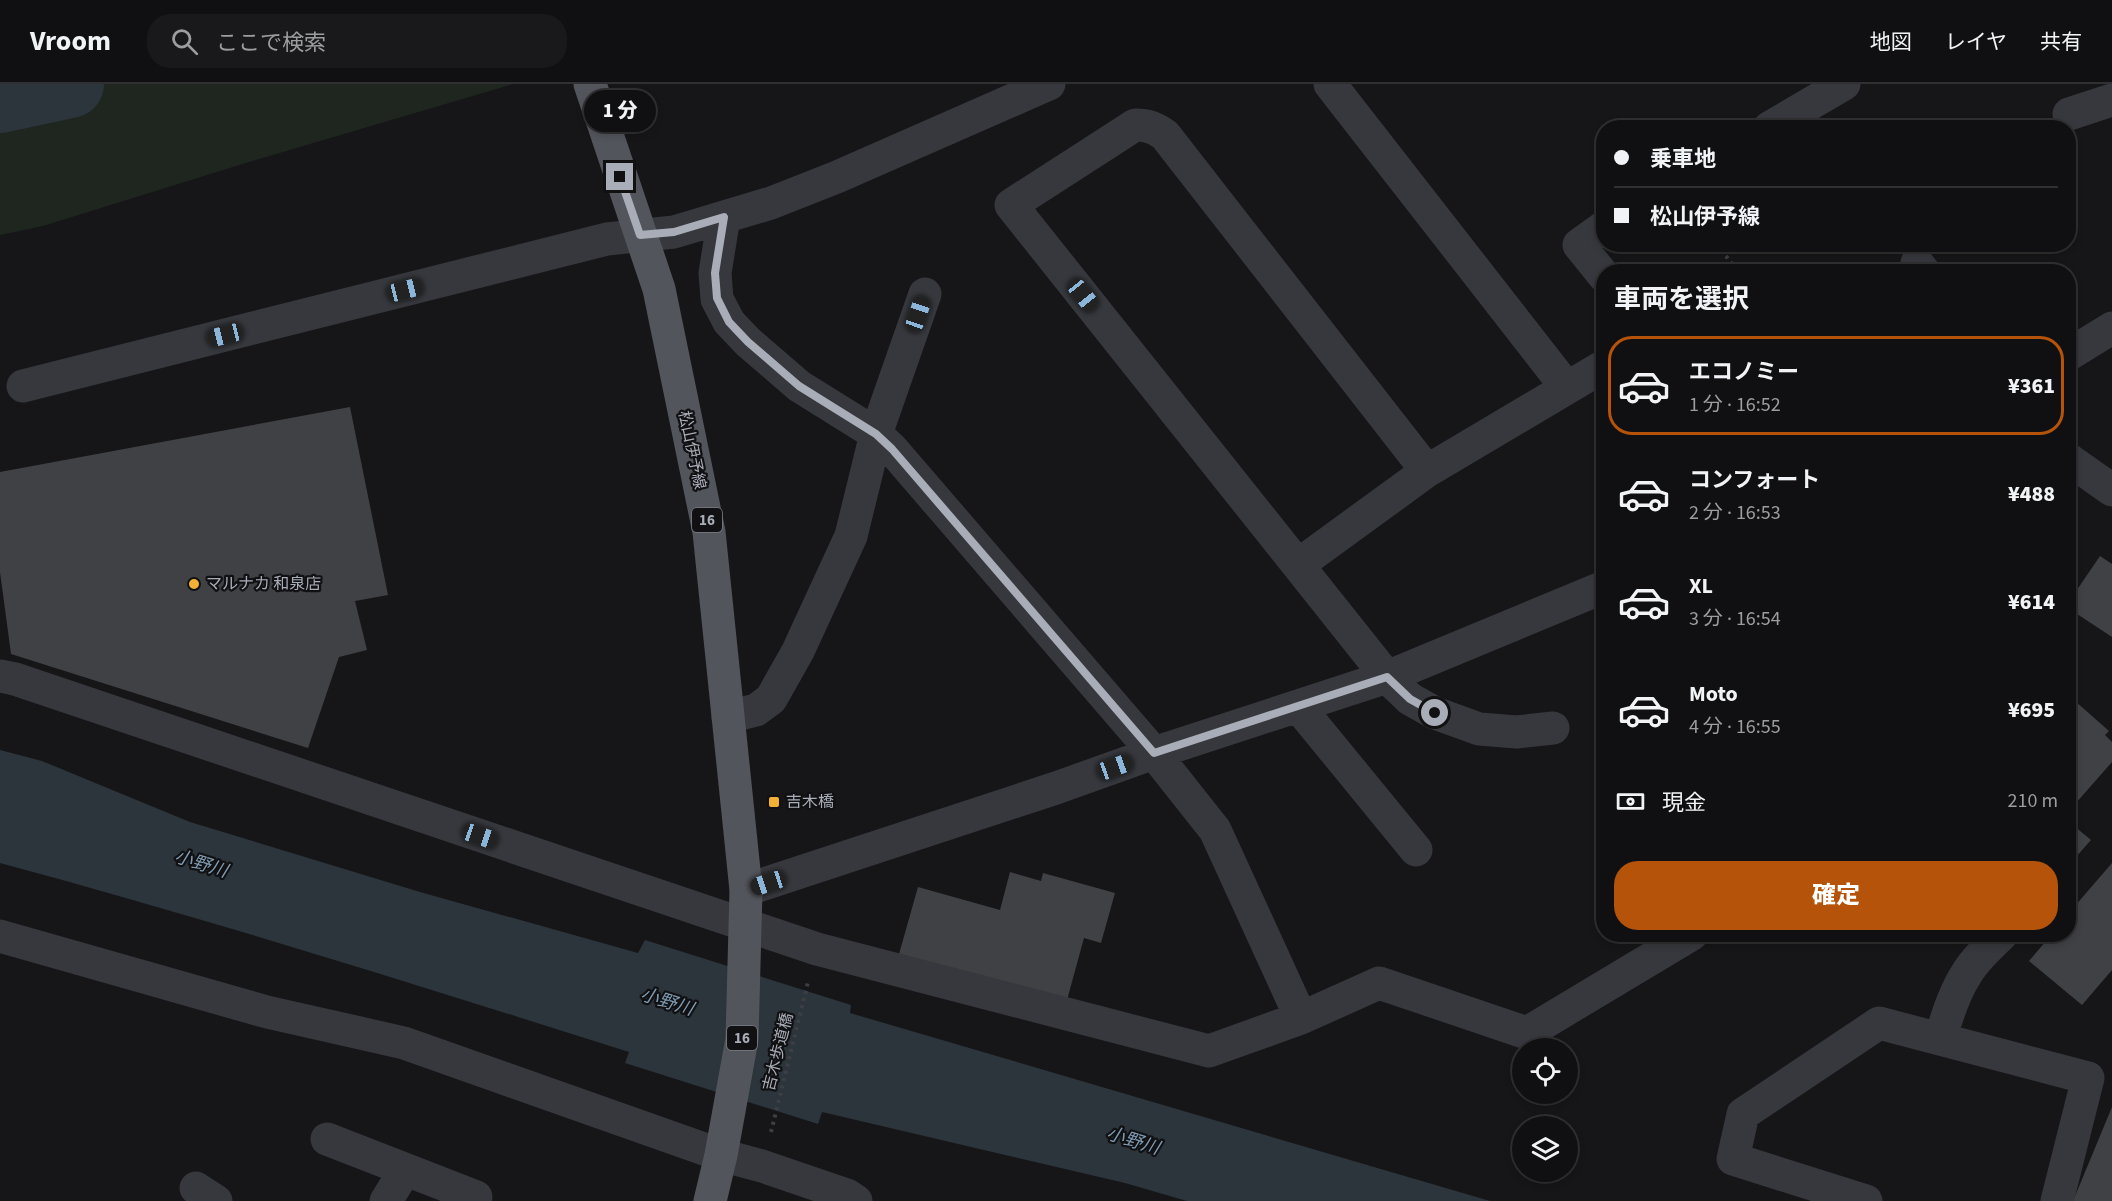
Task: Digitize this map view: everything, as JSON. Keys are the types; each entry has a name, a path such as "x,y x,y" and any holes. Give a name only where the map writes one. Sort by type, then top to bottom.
{"main road":[{"name":"松山伊予線","path":"590,84 659,289 709,532 746,890 746,930"},
{"name":"16","path":"710,1201 742,1039 746,930"}],"street":[{"path":"23,386 607,238 674,232 771,202 837,177 1049,84"},
{"path":"1330,84 1567,387"},
{"path":"1789,120 1844,84"},
{"path":"2069,114 2112,100"},
{"path":"1427,471 1165,135 1155,128 1135,125 1011,205 1387,677 1410,699 1435,713 1479,729 1517,732 1553,728"},
{"path":"724,217 715,273 717,298 729,322 748,342 799,386 876,434 1154,753 1215,830 1301,1018"},
{"path":"1596,233 1579,245 1596,266"},
{"path":"728,717 756,710 771,699 798,651 851,536 876,434 925,294"},
{"path":"2076,350 2112,328"},
{"path":"1298,565 1427,471 1596,371"},
{"path":"2076,465 2112,490"},
{"path":"746,890 1387,677 1596,590"},
{"path":"0,676 27,683 746,930 1209,1051 1301,1018 1379,983 1527,1033 1679,942"},
{"path":"1298,706 1416,850"},
{"path":"0,936 267,1012 404,1043 722,1148 762,1166 847,1195 856,1201"},
{"path":"1940,1039 1953,1002 1967,973 1994,942"},
{"path":"1866,1201 1733,1159 1743,1114 1879,1023 2100,1075 2057,1201"},
{"path":"327,1139 476,1197"},
{"path":"386,1201 405,1170"}],"path":[{"name":"吉木歩道橋","path":"768,1141 808,980"}],"shaded area":[{"path":"0,84 513,84 43,226 0,235"}],"water":[{"name":"小野川","path":"0,750 42,761 190,822 420,892 638,953 645,940 851,1005 850,1013 1490,1201 1187,1201 1125,1183 822,1112 818,1124 625,1063 629,1052 237,930 0,863"}],"building":[{"name":"マルナカ 和泉店","path":"350,407 388,595 355,601 367,650 339,657 308,748 11,654 0,572 0,472"},
{"path":"2100,556 2112,564 2112,637 2076,613 2076,591"},
{"path":"2076,702 2109,731 2105,735 2112,742 2112,762 2076,803"},
{"path":"2076,828 2091,840 2076,857"},
{"path":"2112,863 2112,970 2082,1005 2029,961 2045,942 2076,942 2076,905"},
{"path":"1010,872 1041,881 1043,873 1115,893 1101,943 1084,938 1067,1000 899,954 918,887 1000,910"},
{"path":"2112,1107 2112,1201 2073,1201"}],"waterway":[{"path":"0,99 70,84"}],"place":[{"name":"マルナカ 和泉店","path":"194,584"},
{"name":"吉木橋","path":"774,802"}],"route":[{"path":"620,177 640,235 674,232 724,217 715,273 717,298 729,322 748,342 799,386 864,425 892,449 1154,753 1387,677 1410,699 1435,713"}]}
